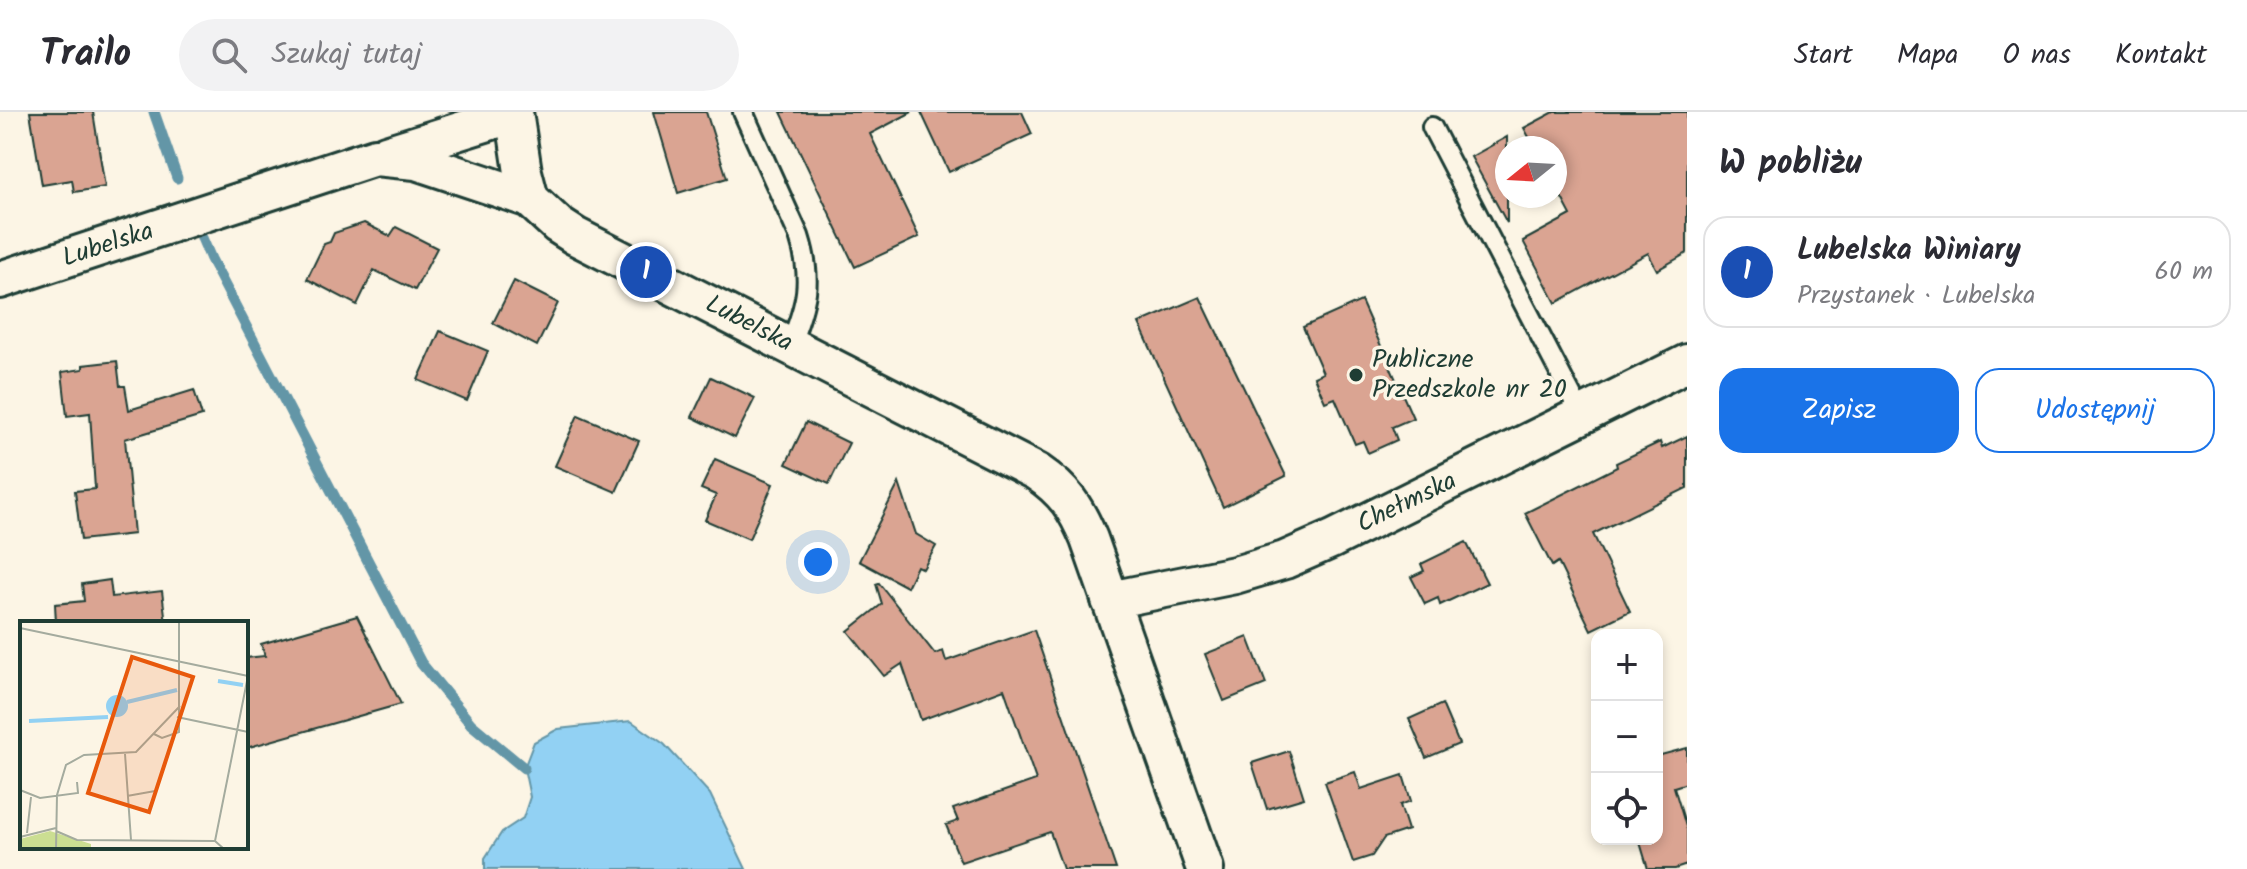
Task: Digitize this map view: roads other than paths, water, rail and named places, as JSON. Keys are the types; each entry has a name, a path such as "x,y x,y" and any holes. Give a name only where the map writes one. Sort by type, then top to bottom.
{"street":[{"path":"375,157 517,113 523,172 530,199"},
{"name":"Lubelska","path":"0,280 375,157 416,161 530,199 575,236 1037,472 1053,483 1079,514 1205,869"},
{"name":"Chełmska","path":"1110,600 1235,575 1285,560 1687,363"}],"lane":[{"path":"743,112 799,236 808,272 804,312 790,345"},
{"path":"1432,127 1582,416"}],"water":[{"path":"631,721 664,744 710,794 746,869 485,869 485,858 502,832 523,818 530,797 524,768 534,742 558,729"}],"waterway":[{"path":"154,112 177,178"},
{"path":"202,238 421,663 471,724 524,768"}],"place":[{"name":"Lubelska Winiary","path":"646,272"},
{"name":"Publiczne Przedszkole nr 20","path":"1356,375"}]}
